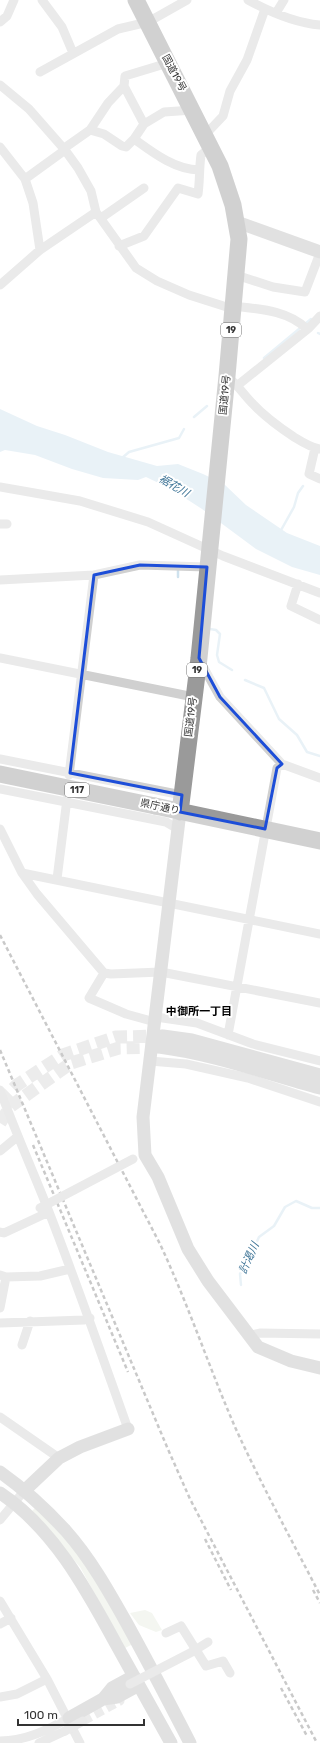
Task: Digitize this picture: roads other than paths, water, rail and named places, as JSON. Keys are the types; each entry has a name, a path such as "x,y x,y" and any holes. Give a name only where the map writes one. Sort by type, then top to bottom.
{"highway":[{"name":"国道19号","path":"136,0 220,166 233,205 237,222 239,244 233,308 233,380 220,438 199,658 181,803"},
{"name":"県庁通り","path":"0,774 155,806 181,803 265,829 320,841"}],"street":[{"path":"0,22 7,16 14,0"},
{"path":"42,0 62,27 73,53"},
{"path":"40,72 118,29 148,22 188,0"},
{"path":"248,0 265,9 307,24 320,25"},
{"path":"276,13 284,0"},
{"path":"119,246 144,236 178,188 198,194 201,177 199,170 200,155 223,116 230,91 247,60 265,9"},
{"path":"25,179 90,130 108,103 124,86 126,76 168,63"},
{"path":"0,85 29,109 64,149 91,190 99,215 119,246 136,268 157,281 189,295 233,308 278,312 295,319 305,327"},
{"path":"124,86 144,124"},
{"path":"90,130 104,134 126,147 134,139 144,124 164,112 192,110"},
{"path":"134,139 152,153 184,167 199,170"},
{"path":"0,147 25,179 32,204 40,250"},
{"path":"0,285 40,250 144,188"},
{"path":"236,275 273,287 305,292 320,252 237,222"},
{"path":"320,316 233,380 251,403 269,421 298,440 317,449 309,474 320,479"},
{"path":"0,487 80,501 148,522 209,547 223,556 320,593"},
{"path":"0,580 94,575 140,566 207,567"},
{"path":"70,774 94,575"},
{"path":"298,584 291,606 320,620"},
{"path":"0,658 194,697"},
{"path":"199,658 220,697 282,764 320,778"},
{"path":"0,759 70,774 181,803 156,1020 143,1117 145,1155 158,1177 188,1249 208,1281 248,1336 258,1347 272,1354 320,1368"},
{"path":"228,1034 277,768 282,764"},
{"path":"0,789 67,801 166,822 178,829"},
{"path":"57,879 67,801"},
{"path":"0,829 22,873 37,894 104,973 161,972 320,1003"},
{"path":"22,873 320,934"},
{"path":"104,973 89,998 126,1014 156,1020 197,1023 253,1044 320,1061"},
{"path":"320,1075 192,1040 161,1042 177,1049 320,1088"},
{"path":"150,1061 186,1064 248,1078 320,1102"},
{"path":"0,1090 17,1137 49,1212 90,1318 128,1429 80,1447 59,1458 24,1491 0,1520"},
{"path":"0,1151 17,1137"},
{"path":"40,1208 133,1159"},
{"path":"0,1232 4,1233 49,1212"},
{"path":"11,1230 17,1219"},
{"path":"0,1308 3,1276 40,1276 70,1268"},
{"path":"0,1323 84,1320 90,1318"},
{"path":"22,1345 30,1321"},
{"path":"248,1336 260,1333 320,1334"},
{"path":"0,1417 59,1458"},
{"path":"0,1472 24,1491 66,1531 93,1566 106,1585 145,1655 190,1743"},
{"path":"0,1493 24,1511 51,1541 80,1579 133,1683 171,1743"},
{"path":"0,1601 69,1718 80,1743"},
{"path":"0,1624 11,1618"},
{"path":"166,1633 181,1626 206,1666 223,1661 230,1673"},
{"path":"0,1741 19,1739 46,1731 103,1699 117,1697 133,1683 196,1650 208,1642"},
{"path":"145,1655 138,1667 173,1731 177,1743"},
{"path":"0,1697 17,1694 47,1679"},
{"path":"39,1743 83,1721"}],"water":[{"name":"裾花川","path":"0,409 37,426 108,452 157,466 178,464 224,484 246,505 287,533 320,546 320,575 292,567 256,549 202,509 171,489 146,477 138,480 103,478 72,469 35,455 5,450 0,452"}],"waterway":[{"path":"264,358 311,319"},
{"path":"194,417 207,406"},
{"path":"122,458 129,452 179,438 184,429"},
{"path":"280,532 294,507 298,493 303,486"},
{"path":"178,570 178,577"},
{"path":"210,629 216,630 220,634 217,655 219,662 232,670"},
{"path":"245,680 264,688 279,719 297,735 307,752 320,756"},
{"name":"計渇川","path":"241,1285 240,1274 259,1237 274,1226 285,1207 296,1201 312,1208 320,1208"}],"tunnel":[{"path":"0,1102 17,1085 63,1055 116,1037 163,1036"},
{"path":"0,1123 11,1106 71,1063 119,1048 159,1047"},
{"path":"83,1721 120,1701 117,1697"}],"railway":[{"path":"0,935 160,1244 180,1289 235,1427 320,1595"},
{"path":"0,1050 190,1499 317,1743"},
{"path":"33,1145 128,1372"},
{"path":"205,1539 231,1590"},
{"path":"313,1590 320,1603"},
{"path":"281,1688 307,1736"}],"district":[{"name":"中御所一丁目","path":"199,1011"}]}
